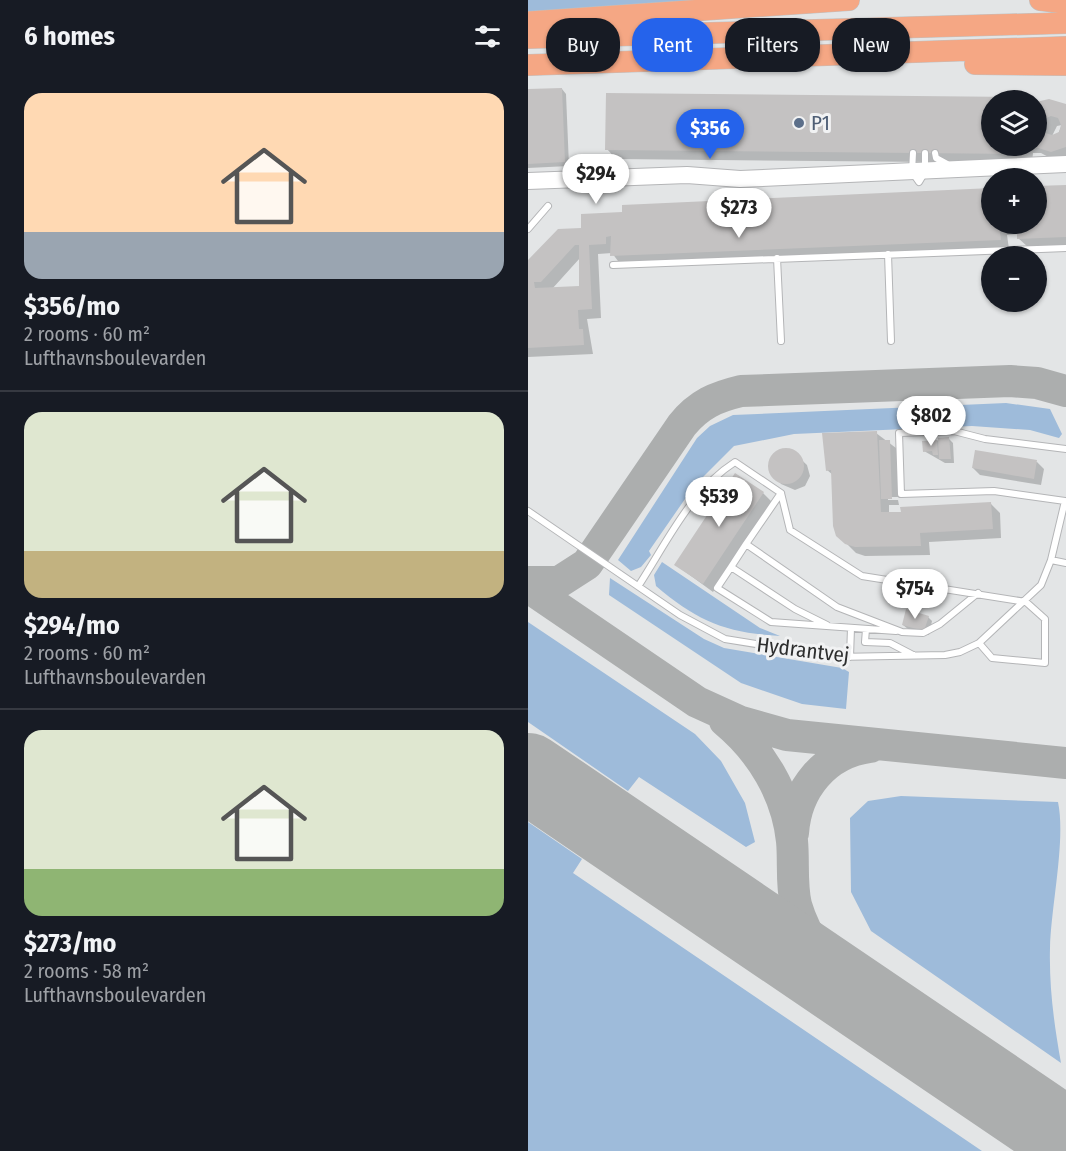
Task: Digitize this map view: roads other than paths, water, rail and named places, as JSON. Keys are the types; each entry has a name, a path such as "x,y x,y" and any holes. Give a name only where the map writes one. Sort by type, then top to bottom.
{"highway":[{"path":"528,22 849,0"},
{"path":"1040,0 1066,3"},
{"path":"528,38 1066,23"},
{"path":"820,56 1066,47"},
{"path":"820,57 915,64 1066,65"},
{"path":"528,64 725,58"}],"street":[{"path":"1035,168 1066,164"},
{"path":"528,181 687,175 740,179 981,174"},
{"path":"528,191 677,184 729,189 919,175"},
{"path":"1047,176 1066,175"}],"lane":[{"path":"913,153 919,175"},
{"path":"919,175 925,153"},
{"path":"935,153 936,158 942,163 966,164 981,171"},
{"path":"528,229 548,207"},
{"path":"614,265 1066,248"},
{"path":"888,254 891,341"},
{"path":"777,258 781,342"},
{"path":"639,585 700,491 716,474 735,462 781,493 790,530 862,576 1026,602 1045,618 1045,663 992,657 979,643 1026,602 1041,585 1051,560 1066,499 994,491 901,494 899,433 954,431 985,439 1066,449"},
{"path":"781,493 717,588 771,622 923,633 940,624 978,593"},
{"name":"Hydrantvej","path":"528,511 700,628 725,639 836,657 914,656 960,652 979,643"},
{"path":"746,544 837,607 902,632"},
{"path":"1051,560 1066,563"},
{"path":"731,567 795,609 831,627"},
{"path":"850,657 851,628"},
{"path":"866,629 865,642 890,643 914,656"}],"place":[{"name":"P1","path":"799,123"}]}
